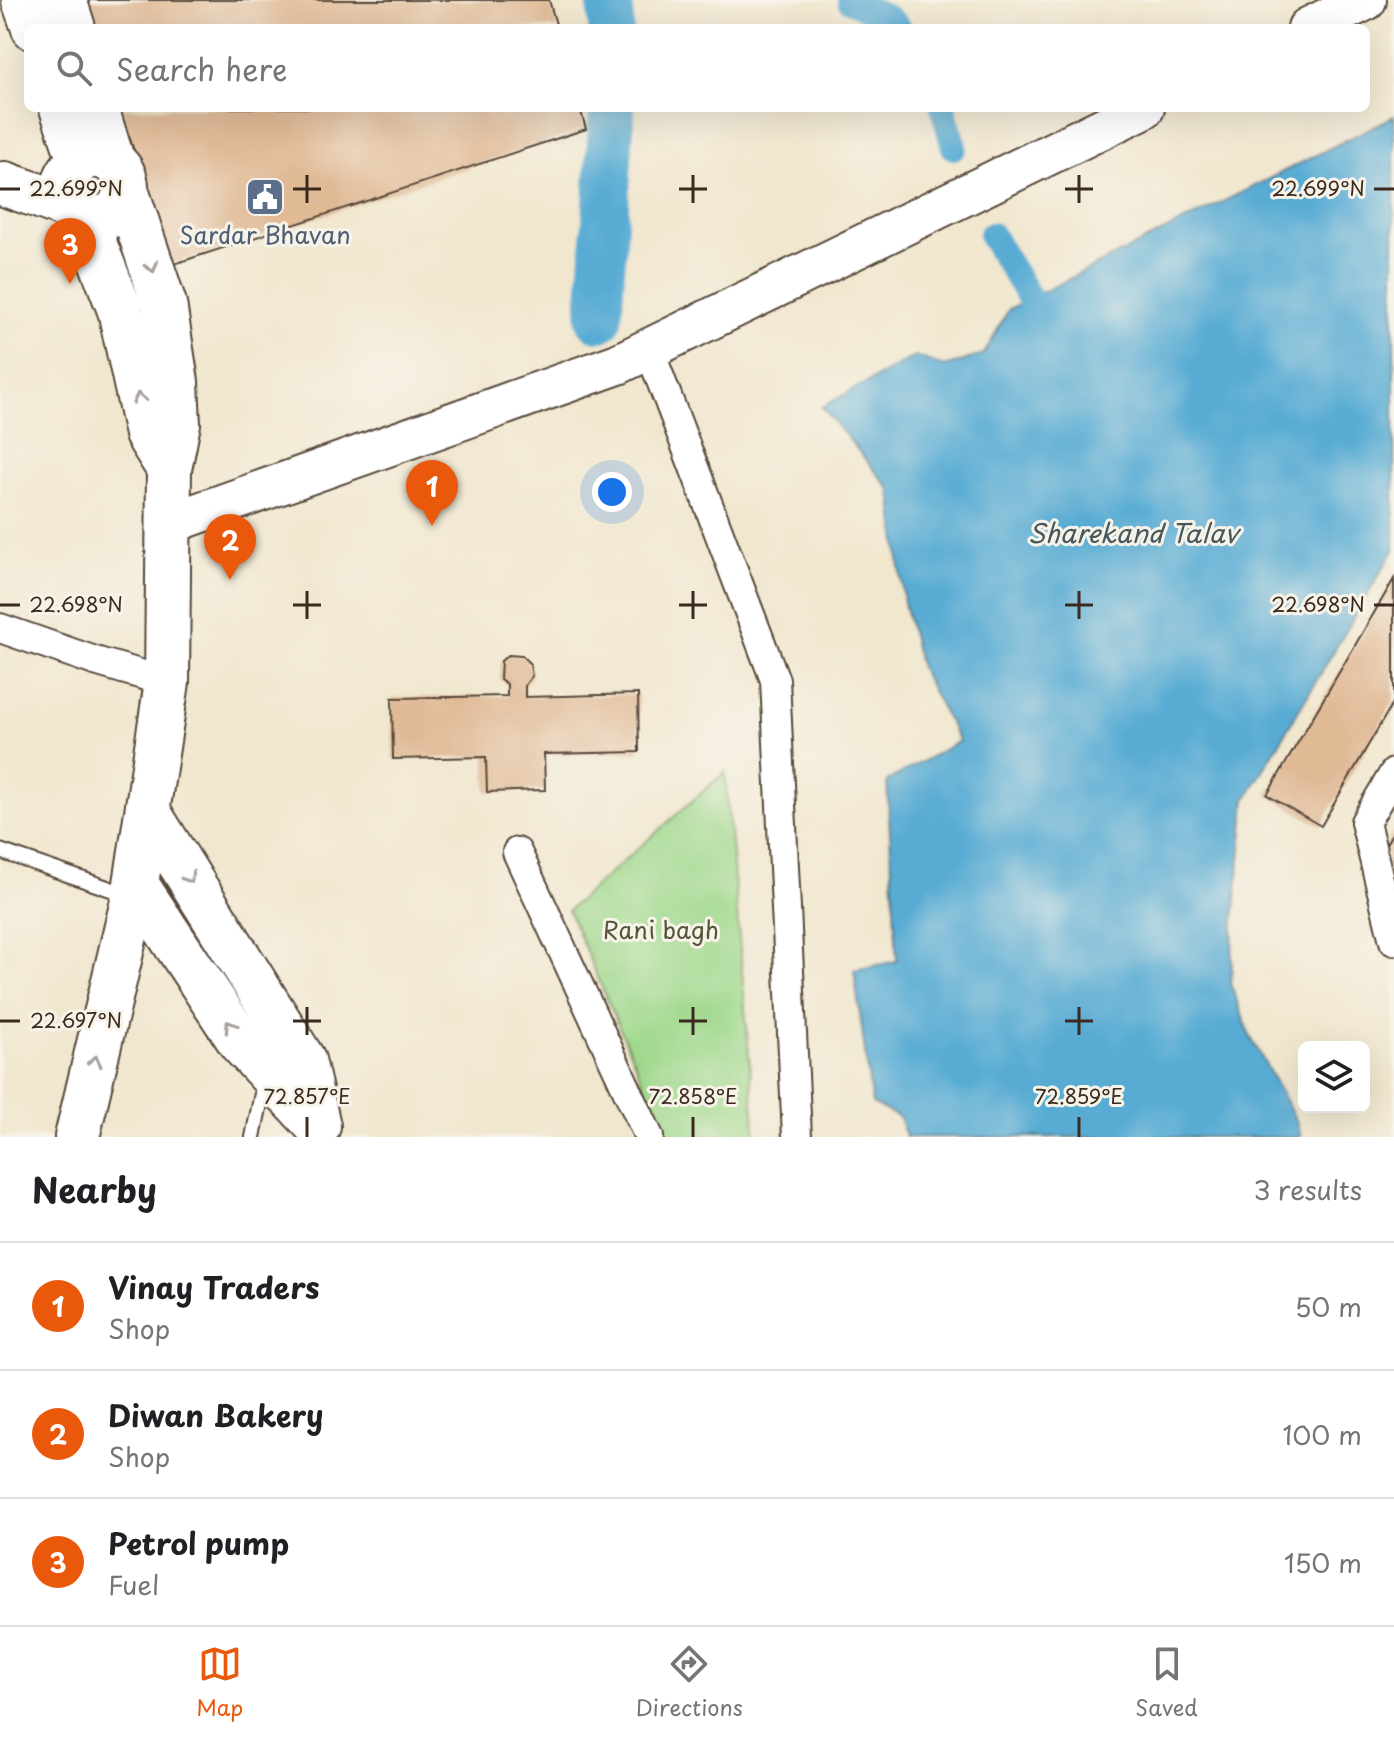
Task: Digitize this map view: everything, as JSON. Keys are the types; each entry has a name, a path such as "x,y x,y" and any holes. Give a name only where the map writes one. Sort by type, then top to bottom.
{"main road":[{"path":"24,0 33,24"},
{"path":"64,0 72,24"},
{"path":"1316,24 1366,0"},
{"path":"63,112 90,185 164,304 176,382 178,424 169,469 167,682 135,890 77,1137"},
{"path":"90,185 96,112"},
{"path":"168,524 618,364 1136,112"},
{"path":"2,184 90,185"},
{"path":"148,812 303,1060 323,1132"},
{"path":"135,890 241,1043 323,1132"}],"street":[{"path":"649,349 775,680 797,1137"},
{"path":"0,628 167,682"},
{"path":"1394,773 1365,822 1394,941"},
{"path":"517,852 649,1137"}],"lane":[{"path":"0,851 135,890"},
{"path":"253,1137 267,1071"}],"green space":[{"name":"Rani bagh","path":"725,772 756,1137 667,1137 568,910"}],"water":[{"name":"Sharekand Talav","path":"1394,116 1394,550 1246,799 1233,931 1231,985 1249,1034 1297,1122 1301,1137 906,1137 899,1117 872,1104 854,970 897,961 887,781 959,741 920,668 904,603 891,490 822,407 915,356 945,367 984,354 1009,309"}],"building":[{"path":"81,0 549,0 556,24 89,24"},
{"name":"Sardar Bhavan","path":"120,112 581,112 586,129 174,264"},
{"path":"1394,579 1394,701 1321,826 1267,795"},
{"path":"508,655 522,656 530,664 532,676 525,685 525,697 638,694 639,752 544,754 545,790 487,792 486,757 393,759 392,698 507,696 507,684 500,679 501,661"},
{"path":"1394,830 1394,890 1389,887 1386,844"}],"waterway":[{"path":"610,0 611,24"},
{"path":"850,0 895,24"},
{"path":"599,319 612,112"},
{"path":"944,112 954,147"},
{"path":"991,235 1030,299"}],"place":[{"name":"Sardar Bhavan","path":"265,197"},
{"name":"Petrol pump","path":"70,284"},
{"name":"Vinay Traders","path":"432,526"},
{"name":"Diwan Bakery","path":"230,580"}]}
